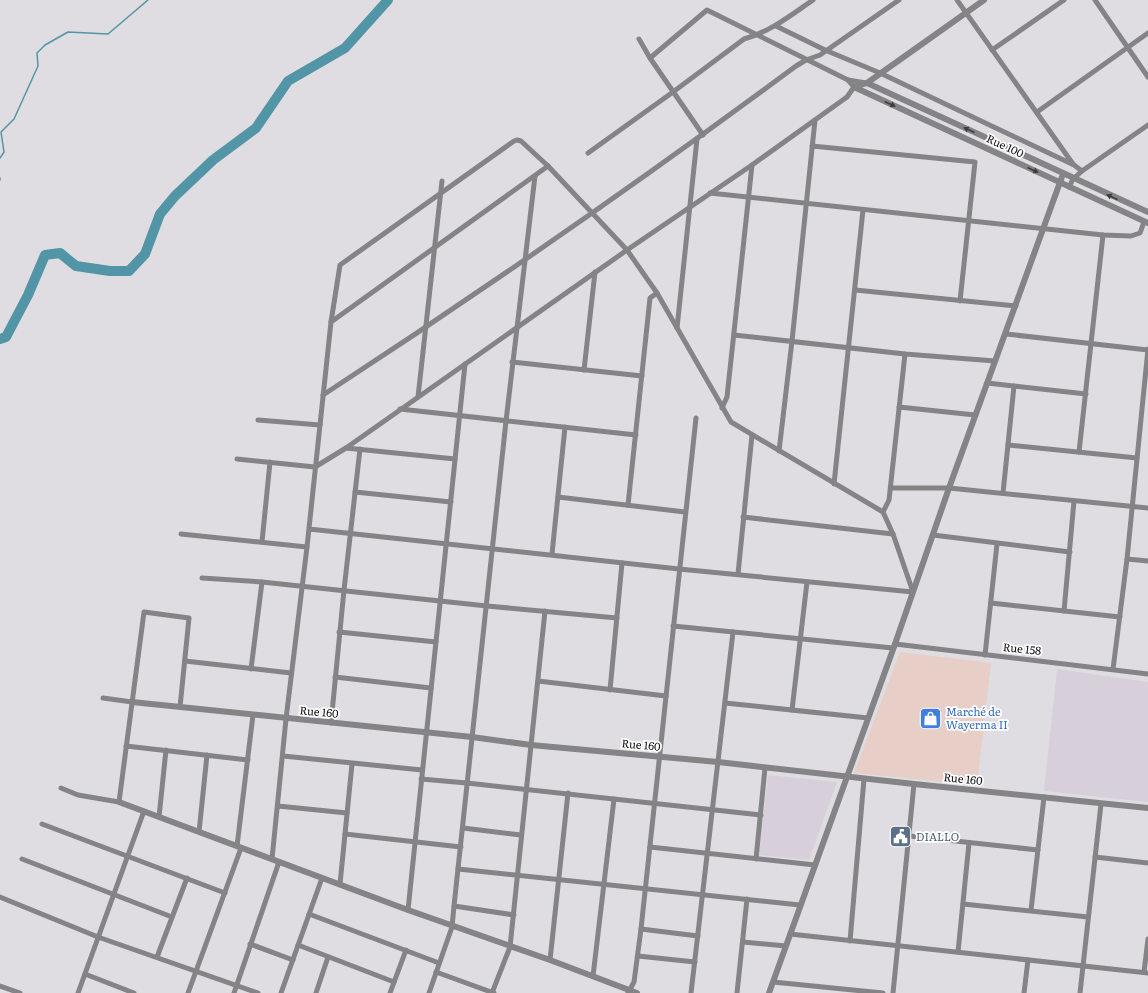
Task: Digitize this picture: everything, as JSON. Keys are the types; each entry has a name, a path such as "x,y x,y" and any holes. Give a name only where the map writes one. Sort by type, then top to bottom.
{"street":[{"path":"588,153 744,39 757,36 776,26 813,0"},
{"path":"323,395 425,328 592,213 703,135 796,66 806,60 820,55 898,0"},
{"path":"958,0 1074,165"},
{"path":"237,459 315,467 346,448 595,272 815,120 847,97 854,87 867,83 984,0"},
{"path":"992,50 1064,0"},
{"path":"1095,0 1148,77"},
{"path":"650,58 707,10 848,80 867,83 1073,179 1148,212"},
{"path":"776,26 826,50 880,73 1074,165 1082,171"},
{"path":"1037,112 1148,33"},
{"path":"639,39 650,58 703,135"},
{"path":"848,80 854,87"},
{"name":"Rue 100","path":"854,87 1146,223"},
{"path":"779,451 815,120"},
{"path":"1069,187 1073,179 1082,171 1148,125"},
{"path":"677,328 697,139"},
{"path":"272,859 291,673 307,547 331,322 340,265 517,140 548,166 627,250 656,293 731,422 883,512 893,534 913,592"},
{"path":"812,146 975,162 960,301"},
{"path":"722,408 727,397 752,164"},
{"path":"331,322 548,166"},
{"path":"769,993 894,646 949,488 1063,174"},
{"path":"429,993 452,927 512,362 535,176"},
{"path":"418,398 442,181"},
{"path":"710,193 1103,235 1131,236 1140,233 1146,223"},
{"path":"834,484 863,210"},
{"path":"1079,452 1103,235"},
{"path":"584,370 595,272"},
{"path":"854,290 1016,306"},
{"path":"628,505 650,298 656,293"},
{"path":"1006,334 1148,350 1145,400 1113,669"},
{"path":"734,335 905,354 995,361"},
{"path":"883,512 889,500 891,488 905,354"},
{"path":"512,362 642,376"},
{"path":"408,910 465,364"},
{"path":"987,383 1086,394"},
{"path":"1003,493 1014,386"},
{"path":"899,407 976,415"},
{"path":"400,409 636,435"},
{"path":"628,992 634,982 638,956 696,418"},
{"path":"258,420 320,425"},
{"path":"552,554 565,427"},
{"path":"738,574 752,435"},
{"path":"1008,445 1137,458"},
{"path":"346,448 455,459"},
{"path":"331,723 339,632 360,449"},
{"path":"262,542 270,462"},
{"path":"891,488 949,488 1148,508"},
{"path":"355,492 450,502"},
{"path":"558,497 685,512"},
{"path":"1064,611 1074,501"},
{"path":"743,517 893,534"},
{"path":"309,529 552,554 679,569 913,592"},
{"path":"181,534 307,547"},
{"path":"933,535 1070,552"},
{"path":"985,655 997,544"},
{"path":"1127,559 1148,561"},
{"path":"610,690 622,563"},
{"path":"202,578 262,582 617,618"},
{"path":"251,669 262,582"},
{"path":"792,710 806,582"},
{"path":"991,603 1120,617"},
{"path":"436,972 493,993 510,947 545,611"},
{"path":"119,802 144,612 189,618 180,707"},
{"name":"Rue 158","path":"673,626 985,655 1148,674"},
{"path":"339,632 436,642"},
{"path":"691,993 733,632"},
{"path":"185,661 291,673"},
{"path":"335,677 431,688"},
{"path":"538,681 666,696"},
{"path":"103,698 132,702"},
{"name":"Rue 160","path":"132,702 286,719 427,732 531,745 660,756 864,779 1148,808"},
{"path":"724,703 868,718"},
{"path":"188,993 225,893 239,847 253,715"},
{"path":"126,746 248,760"},
{"path":"159,817 166,750"},
{"path":"199,832 207,755"},
{"path":"282,756 422,770"},
{"path":"340,884 352,764"},
{"path":"756,859 765,768"},
{"path":"421,779 568,793 761,815"},
{"path":"850,941 864,779"},
{"path":"893,993 914,784"},
{"path":"61,788 78,795 119,802 452,927 593,976 628,992 637,993"},
{"path":"550,960 568,793"},
{"path":"1031,910 1044,797"},
{"path":"593,976 614,799"},
{"path":"1080,993 1101,804"},
{"path":"278,806 347,813"},
{"path":"78,993 144,811"},
{"path":"42,824 225,893"},
{"path":"463,828 521,834"},
{"path":"345,834 461,847"},
{"path":"909,836 1038,850"},
{"path":"958,952 969,843"},
{"path":"650,847 815,865"},
{"path":"1095,857 1148,863"},
{"path":"22,859 172,917"},
{"path":"234,993 279,862"},
{"path":"458,869 518,874 800,905"},
{"path":"157,957 187,878"},
{"path":"281,993 322,878"},
{"path":"0,897 98,937 258,993"},
{"path":"737,993 747,899"},
{"path":"963,904 1088,917"},
{"path":"454,906 514,915"},
{"path":"309,914 439,963"},
{"path":"641,929 698,936"},
{"path":"790,934 1146,973 1148,939"},
{"path":"743,942 786,946"},
{"path":"250,944 292,960"},
{"path":"298,946 394,982"},
{"path":"390,993 406,950"},
{"path":"638,956 695,962"},
{"path":"316,993 328,957"},
{"path":"1024,993 1028,960"},
{"path":"85,974 134,993"},
{"path":"772,982 883,993"},
{"path":"0,986 20,993"}],"shaded area":[{"name":"Marché de Wayerma II","path":"900,652 991,663 977,785 854,773"},
{"path":"1057,669 1148,682 1148,802 1044,791"},
{"path":"768,775 837,782 809,860 759,855"}],"waterway":[{"path":"0,158 4,152 1,132 14,119 38,66 37,53 45,45 68,32 108,34 148,0"},
{"path":"0,339 6,337 28,295 45,255 60,253 76,266 110,271 129,271 145,254 160,214 175,196 213,160 256,128 288,81 345,48 388,0"}],"place":[{"name":"Marché de Wayerma II","path":"930,718"},
{"name":"DIALLO","path":"901,837"}]}
